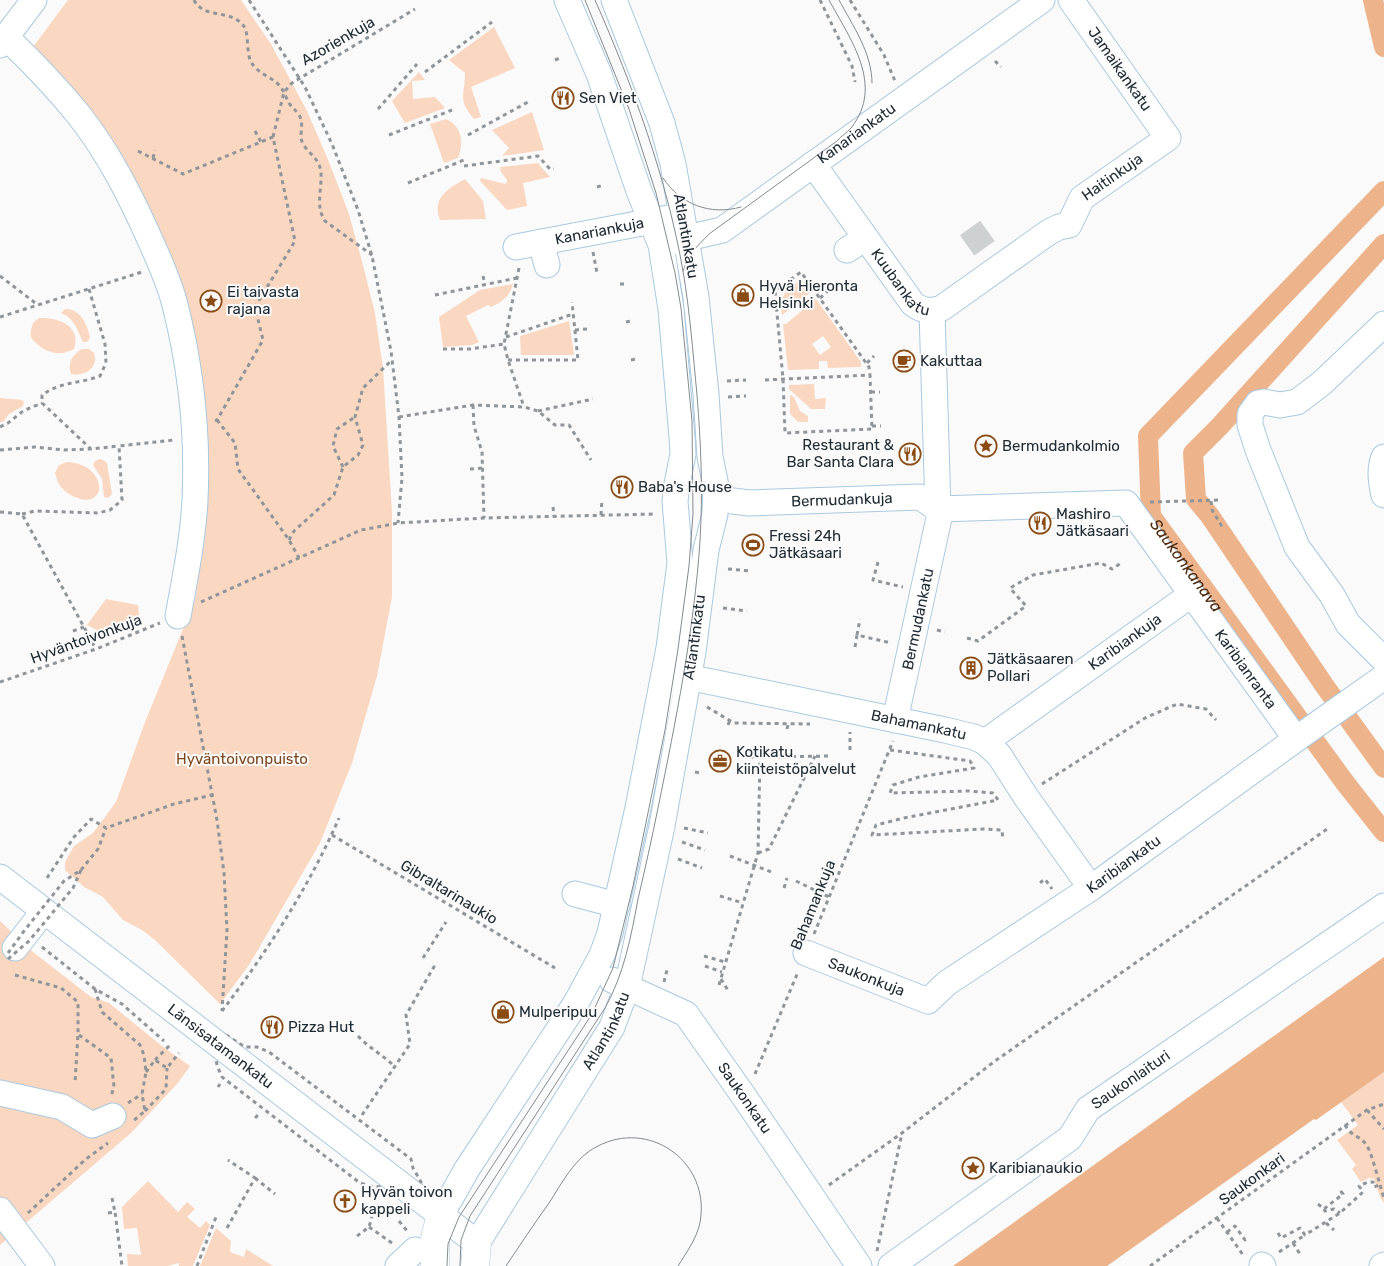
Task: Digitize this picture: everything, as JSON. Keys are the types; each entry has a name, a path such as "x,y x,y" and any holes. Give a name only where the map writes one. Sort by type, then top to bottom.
{"main road":[{"path":"414,1259 435,1238 441,1215"}],"street":[{"path":"34,0 3,41 33,63 78,115 107,156 134,204 175,304 202,428 192,533 178,616"},
{"name":"Atlantinkatu","path":"476,1254 612,1027 626,988 662,826 676,674 669,648 680,563 676,501 677,484 683,454 675,350 665,266 661,245 639,190 599,74 567,0"},
{"name":"Atlantinkatu","path":"441,1215 455,1189 576,1003 594,972 610,933 638,808 676,674 715,514 716,486 710,457 698,307 673,164 662,123 614,0"},
{"name":"Kanariankatu","path":"661,245 685,226 722,230 1042,0"},
{"name":"Jamaikankatu","path":"1071,0 1168,138"},
{"name":"Haitinkuja","path":"1069,225 1082,198 1168,138"},
{"name":"Kuubankatu","path":"813,164 856,244 913,304 922,310 932,311 942,308 994,262 1059,227 1069,225"},
{"name":"Kanariankuja","path":"518,255 544,253 652,221 685,226"},
{"path":"932,311 938,514 1137,502"},
{"path":"1384,324 1322,383 1297,402 1280,405 1264,402 1258,403 1250,414 1250,425 1258,450 1297,547 1332,595 1348,624 1384,660"},
{"path":"1384,457 1381,484 1384,495"},
{"name":"Bermudankuja","path":"733,501 748,503 920,497 938,514"},
{"name":"Karibianranta","path":"1137,502 1192,594 1298,738"},
{"name":"Bermudankatu","path":"888,729 938,514"},
{"name":"Karibiankuja","path":"986,742 1192,594"},
{"name":"Bahamankatu","path":"676,674 888,729 974,736 986,742 999,755 1026,797 1091,888"},
{"name":"Karibiankatu","path":"928,1001 947,983 1091,888 1384,677"},
{"name":"Länsisatamankatu","path":"0,877 441,1215 476,1254"},
{"path":"575,894 617,905"},
{"name":"Saukonlaituri","path":"875,1263 1070,1138 1088,1109 1384,906"},
{"path":"22,947 44,911"},
{"name":"Saukonkuja","path":"806,953 928,1001"},
{"name":"Saukonkatu","path":"594,972 686,1014 813,1197 875,1263"},
{"path":"0,1093 62,1107 92,1126 119,1113"},
{"path":"13,1220 42,1266"}],"path":[{"path":"194,0 198,7 204,11 230,17 242,23 245,28 251,61 260,73 279,85 290,105 300,116 303,144 319,163 321,173 319,200 322,216 325,221 372,256"},
{"path":"249,0 298,77 332,144 358,210 372,256 392,361 399,418 402,478 398,523"},
{"path":"820,0 852,66 855,82"},
{"path":"850,0 884,55 896,86"},
{"name":"Azorienkuja","path":"284,92 298,77 415,9"},
{"path":"424,72 492,22"},
{"path":"555,60 560,58"},
{"path":"996,61 1001,67"},
{"path":"378,109 417,64"},
{"path":"202,428 263,340 255,307 295,241 273,137 284,92"},
{"path":"568,95 574,93"},
{"path":"468,136 528,102"},
{"path":"389,135 452,110"},
{"path":"255,131 260,142"},
{"path":"138,151 183,174 273,137"},
{"path":"152,158 155,150"},
{"path":"464,166 538,156 550,169 554,169"},
{"path":"408,183 464,160"},
{"path":"597,188 604,185"},
{"path":"596,273 607,243"},
{"path":"518,255 517,278 504,344 524,407"},
{"path":"0,317 161,266"},
{"path":"801,272 867,363 870,367 872,429 785,433 783,379 775,291 801,272"},
{"path":"0,276 38,305"},
{"path":"483,276 485,284"},
{"path":"435,295 517,278"},
{"path":"620,284 625,284"},
{"path":"89,289 104,344 106,363 100,376 52,388 42,395 42,403 91,449"},
{"path":"820,298 828,291"},
{"path":"508,360 578,360 572,302"},
{"path":"506,337 573,314"},
{"path":"626,322 632,321"},
{"path":"575,330 587,329"},
{"path":"443,349 470,349 504,344"},
{"path":"867,363 874,356"},
{"path":"631,360 636,359"},
{"path":"289,540 294,531 334,496 342,467 358,455 364,445 355,417 363,388 392,361"},
{"path":"766,380 870,375"},
{"path":"727,381 746,380"},
{"path":"871,392 880,392"},
{"path":"728,398 746,396"},
{"path":"538,411 593,399"},
{"path":"0,427 23,411 42,403"},
{"path":"399,418 473,405 524,407 538,411 556,425 569,425 591,460"},
{"path":"473,405 474,426 482,452 484,518"},
{"path":"342,467 333,446 337,429 355,417"},
{"path":"872,426 880,426"},
{"path":"0,450 35,447 64,450 119,446 202,428 236,443 238,469 289,540 299,558"},
{"path":"0,512 22,514 35,511 98,513 110,510 122,500 119,446"},
{"path":"470,469 483,468"},
{"path":"601,515 602,499"},
{"path":"1211,500 1212,510 1223,528"},
{"path":"1137,502 1222,500"},
{"path":"553,507 554,516"},
{"path":"22,514 96,649"},
{"name":"Hyväntoivonkuja","path":"0,682 96,649 178,616 203,601 361,530 398,523 484,518 661,514"},
{"path":"878,562 873,580 885,583"},
{"path":"967,638 978,641 1026,606 1010,588 1033,575 1101,563 1112,569 1121,563"},
{"path":"728,569 751,571"},
{"path":"723,608 747,611"},
{"path":"178,616 212,795 224,872 227,930 222,1011 242,984 298,896 326,849 339,818"},
{"path":"855,647 860,618"},
{"path":"73,631 84,627"},
{"path":"857,635 873,639"},
{"path":"1026,797 1146,718 1177,704 1206,709 1216,720"},
{"path":"707,707 734,723 808,726 812,723"},
{"path":"728,725 730,720"},
{"path":"787,730 788,725"},
{"path":"850,726 850,750"},
{"path":"888,729 902,752 958,758 970,761 974,768 919,777 893,785 890,793 969,791 993,793 998,800 876,825 872,834 983,829 1002,830 1003,840"},
{"name":"Bahamankuja","path":"745,1098 829,897 888,729"},
{"path":"758,853 769,849 815,756"},
{"path":"746,757 831,756"},
{"path":"719,985 758,853 760,757"},
{"path":"695,772 701,773"},
{"path":"22,947 73,888 81,870 98,849 106,828 174,804 212,795"},
{"path":"47,878 74,837 91,819 106,828"},
{"path":"813,1197 902,1133 995,1061 1330,827"},
{"path":"684,828 708,832"},
{"name":"Gibraltarinaukio","path":"332,835 555,968"},
{"path":"682,842 705,850"},
{"path":"730,856 774,873"},
{"path":"678,859 702,868"},
{"path":"22,947 24,931 64,881 81,870"},
{"path":"784,888 787,878"},
{"path":"1042,883 1045,879 1052,889"},
{"path":"796,881 829,897"},
{"path":"720,896 743,903"},
{"path":"423,958 446,922"},
{"path":"22,947 122,1004 164,1041"},
{"path":"704,956 725,962"},
{"path":"362,1115 410,1044 406,1015 435,965"},
{"path":"705,966 722,972"},
{"path":"663,985 667,970"},
{"path":"15,975 61,988 78,1002 75,1083"},
{"path":"721,978 729,992"},
{"path":"95,989 102,1012 140,1046 144,1055 146,1072 142,1094 145,1110"},
{"path":"78,1034 111,1058 119,1113"},
{"path":"358,1036 394,1066"},
{"path":"146,1072 155,1060 170,1046"},
{"path":"119,1113 145,1110 166,1089 167,1068 179,1053"},
{"path":"155,1060 167,1068"},
{"path":"119,1113 142,1094"},
{"name":"Saukonkari","path":"1150,1266 1345,1125 1367,1110 1384,1104"},
{"path":"1367,1110 1384,1129"},
{"path":"255,1118 259,1114"},
{"path":"1345,1125 1349,1132 1366,1143 1372,1155 1384,1198"},
{"path":"875,1263 902,1133"},
{"path":"13,1220 110,1141"},
{"path":"228,1160 275,1194"},
{"path":"227,1228 255,1178"},
{"path":"1217,1218 1227,1232 1256,1262 1293,1243 1340,1213 1363,1192 1359,1186 1370,1182 1373,1182 1374,1187 1379,1185"},
{"path":"1324,1209 1343,1194 1339,1189"},
{"path":"112,1198 122,1266"},
{"path":"1318,1204 1325,1211 1334,1209 1340,1213"},
{"path":"108,1213 115,1212"},
{"path":"197,1266 216,1217"},
{"path":"357,1236 370,1227 372,1217"},
{"path":"1326,1223 1334,1230"},
{"path":"1227,1232 1235,1226 1245,1240 1247,1238"},
{"path":"370,1227 414,1259"},
{"path":"1278,1233 1281,1238 1300,1228 1305,1235"},
{"path":"1293,1243 1300,1254"}],"green space":[{"name":"Hyväntoivonpuisto","path":"68,0 241,0 271,44 307,111 329,162 349,214 375,313 383,368 392,512 392,597 377,676 352,763 320,843 249,965 220,1004 155,940 142,930 123,920 103,897 84,887 65,870 65,862 74,846 93,833 116,802 145,722 195,600 205,536 209,471 202,375 188,309 33,47"},
{"path":"494,27 515,68 471,87 481,117 474,119 465,107 463,97 465,73 449,60"},
{"path":"419,72 425,80 412,81 413,99 435,97 445,108 405,123 392,101"},
{"path":"532,112 544,150 502,156 509,148 492,130"},
{"path":"446,119 458,130 461,147 458,158 444,163 430,124"},
{"path":"538,163 550,177 523,183 527,206 507,210 480,181 481,178 506,184 507,180 500,167"},
{"path":"465,179 483,201 486,219 440,220 438,206 443,195"},
{"path":"801,279 811,292 782,315 781,308 785,294 791,286"},
{"path":"513,284 505,298 498,303 491,307 488,305 466,316 479,342 472,345 443,347 439,317 480,290"},
{"path":"816,299 861,362 861,367 828,368 827,361 819,361 819,369 788,370 783,324 786,324","holes":["823,336 831,347 820,355 812,344"]},
{"path":"65,309 75,311 82,318 90,338 87,342 83,342 73,321 61,313"},
{"path":"39,318 54,319 67,324 75,334 74,349 65,353 55,353 37,344 32,339 31,333 33,323"},
{"path":"569,321 574,355 521,355 520,336"},
{"path":"82,349 89,349 94,353 93,367 81,374 71,374 71,360"},
{"path":"814,384 815,399 826,398 825,409 811,409 789,389 789,385"},
{"path":"790,395 794,397 800,411 808,416 808,422 798,422 790,414"},
{"path":"0,398 22,400 24,402 23,406 9,414 3,422 0,422"},
{"path":"100,459 107,463 112,494 108,498 104,497 102,479 93,465 95,461"},
{"path":"67,462 82,465 96,476 99,490 94,497 84,500 72,496 58,483 55,473 59,465"},
{"path":"106,599 138,605 139,616 102,633 87,625"},
{"path":"0,921 33,952 91,997 109,1003 190,1066 178,1083 131,1133 0,1245"},
{"path":"1384,1072 1384,1203 1374,1179 1369,1178 1361,1182 1352,1169 1356,1165 1337,1140 1358,1125 1341,1102"},
{"path":"148,1181 178,1212 187,1202 195,1209 187,1217 200,1228 206,1221 210,1225 193,1266 179,1266 178,1263 168,1266 128,1266 127,1254 141,1255 137,1228 124,1229 122,1207"},
{"path":"216,1228 231,1241 230,1252 244,1257 246,1249 273,1266 200,1266"}],"shaded area":[{"path":"1384,957 1384,1072 1316,1120 1314,1119 1107,1266 953,1266"}],"waterway":[{"name":"Saukonkanava","path":"1373,0 1384,47"},
{"name":"Saukonkanava","path":"1384,191 1148,436 1151,516 1346,784 1384,832"},
{"name":"Saukonkanava","path":"1384,244 1220,426 1193,453 1196,499 1210,516 1324,685 1384,768"}],"tunnel":[{"path":"970,228 990,256"}],"tram line":[{"path":"447,1266 448,1244 459,1217 592,1014 613,968 633,886 665,730 689,566 693,514 692,421 681,308 675,273 656,193 629,109 585,0"},
{"path":"460,1266 461,1240 470,1216 605,1008 622,969 656,819 684,675 697,574 701,523 700,450 693,349 683,271 668,202 647,133 623,66 595,0"},
{"path":"683,271 690,254 709,234 837,141 851,128 861,112 865,95 865,79 861,62 829,0"},
{"path":"839,0 865,50 869,61 872,83"},
{"path":"663,178 678,195 697,206 718,210 741,207"},
{"path":"506,1266 564,1179 582,1157 598,1146 617,1139 636,1138 654,1142 670,1150 684,1162 694,1177 700,1195 701,1215 698,1229 693,1242 678,1266"}],"place":[{"name":"Sen Viet","path":"563,98"},
{"name":"Hyvä Hieronta Helsinki","path":"743,295"},
{"name":"Ei taivasta rajana","path":"211,301"},
{"name":"Kakuttaa","path":"904,361"},
{"name":"Bermudankolmio","path":"986,446"},
{"name":"Restaurant & Bar Santa Clara","path":"910,454"},
{"name":"Baba's House","path":"622,487"},
{"name":"Mashiro Jätkäsaari","path":"1040,523"},
{"name":"Fressi 24h Jätkäsaari","path":"753,545"},
{"name":"Jätkäsaaren Pollari","path":"971,668"},
{"name":"Kotikatu kiinteistöpalvelut","path":"720,761"},
{"name":"Mulperipuu","path":"503,1012"},
{"name":"Pizza Hut","path":"272,1027"},
{"name":"Karibianaukio","path":"973,1168"},
{"name":"Hyvän toivon kappeli","path":"345,1201"}]}
